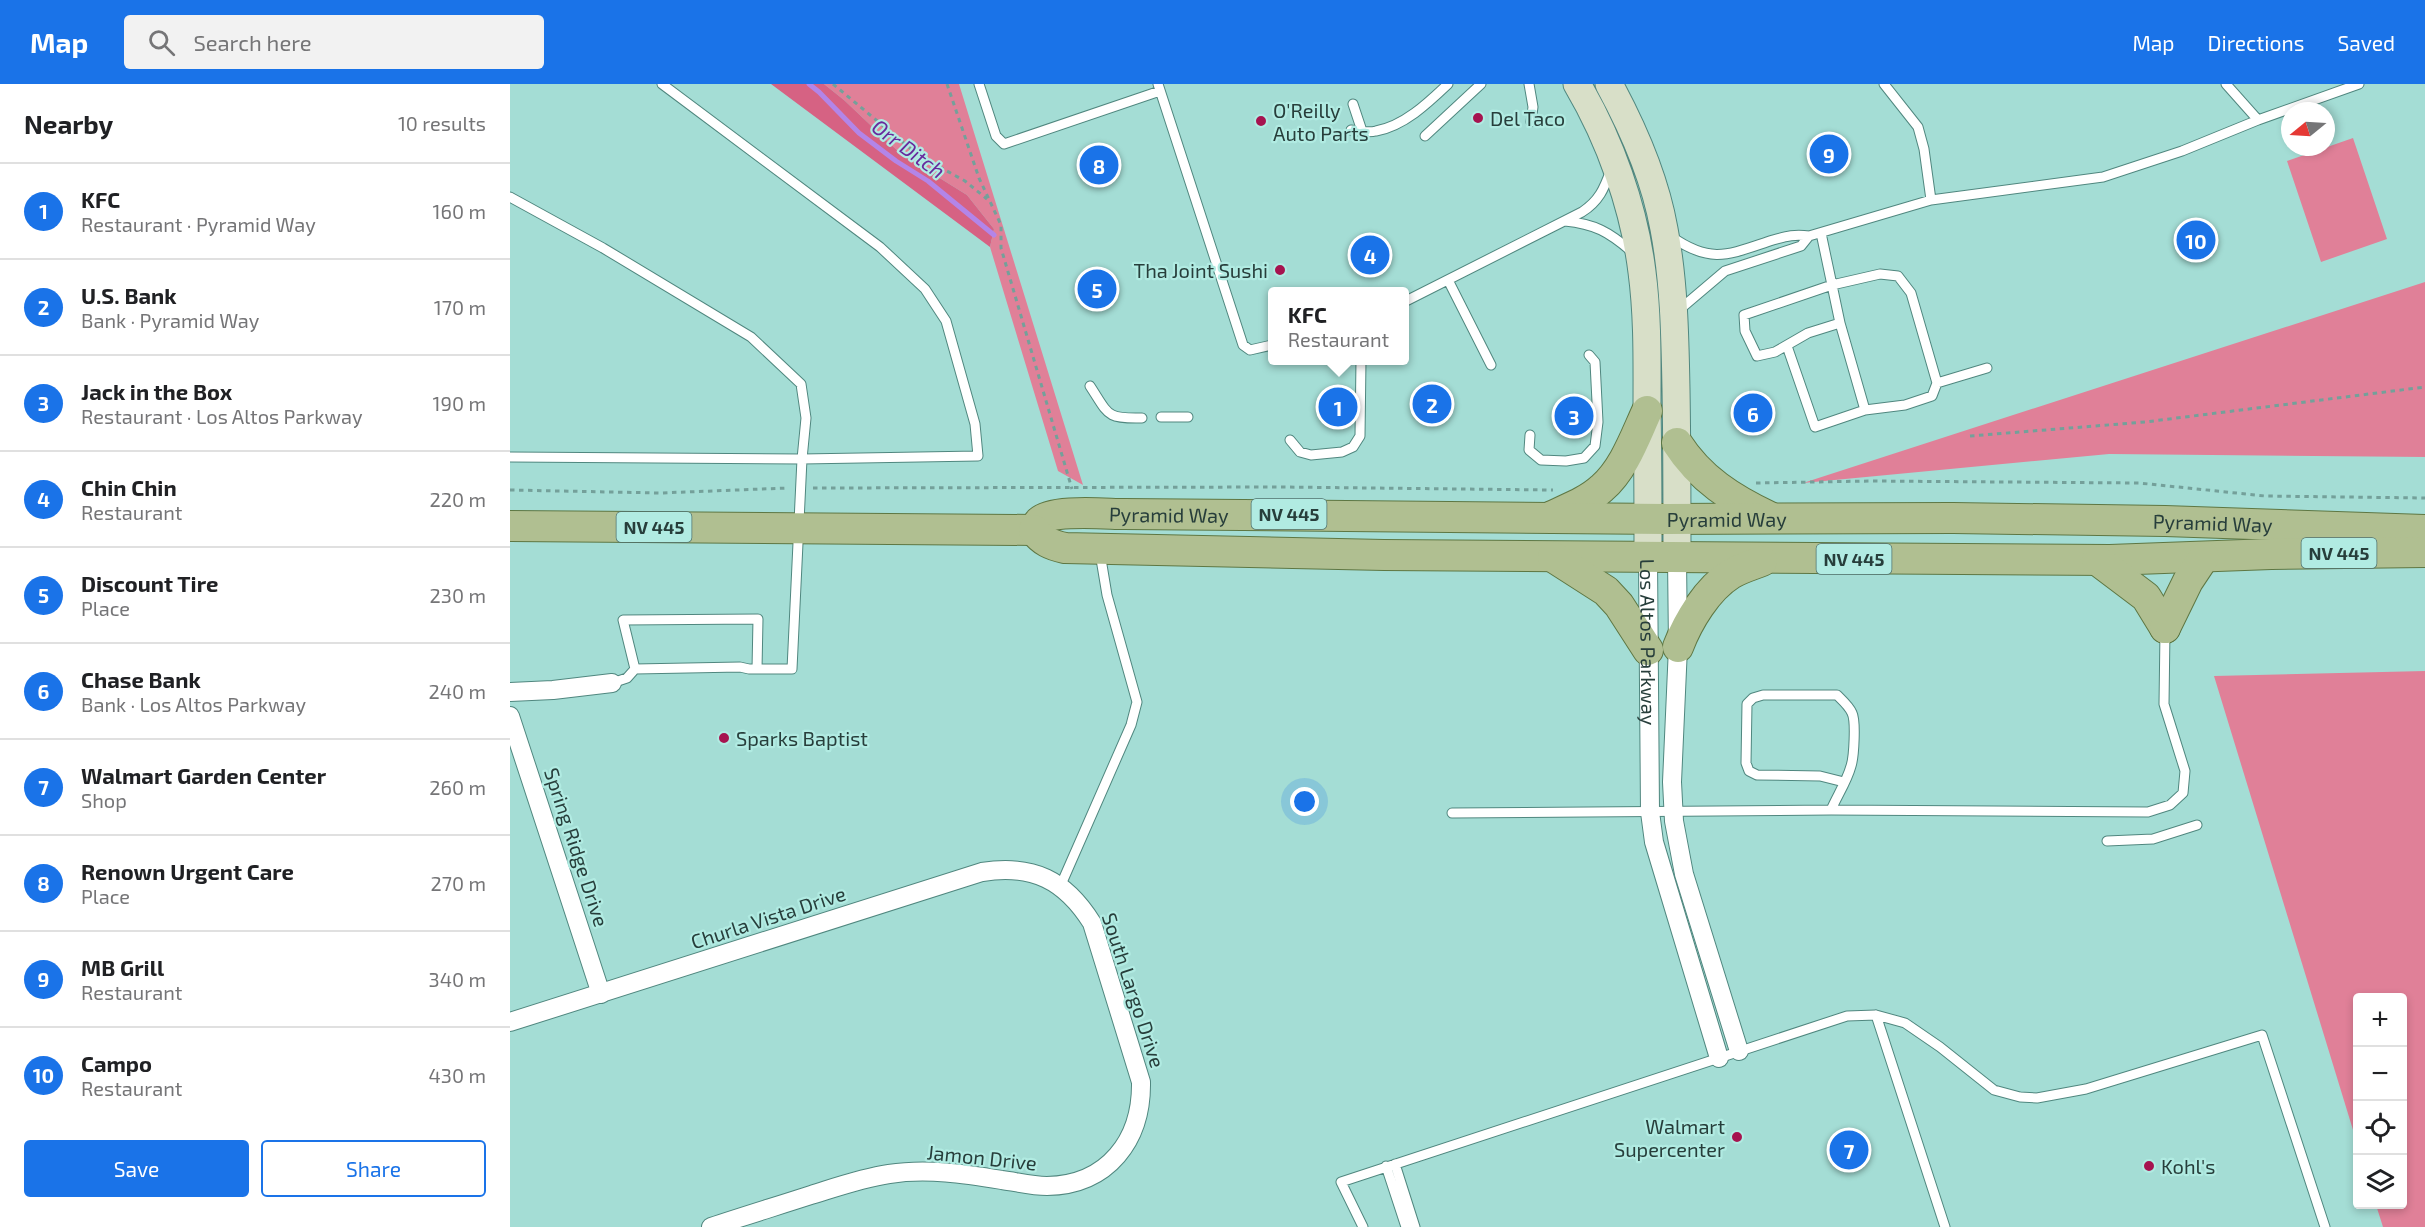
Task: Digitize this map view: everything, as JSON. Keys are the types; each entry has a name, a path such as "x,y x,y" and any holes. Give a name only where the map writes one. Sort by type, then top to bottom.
{"main road":[{"name":"Los Altos Parkway","path":"1576,84 1601,130 1613,163 1632,220 1639,258 1646,312 1647,411 1663,519 1663,558"},
{"path":"1594,84 1614,117 1635,136"},
{"name":"Los Altos Parkway","path":"1609,84 1635,136 1655,192 1665,232 1674,317 1677,443 1663,519"},
{"path":"1553,503 1601,489 1619,468 1647,411"},
{"path":"1677,443 1695,468 1712,483 1746,505 1773,518"},
{"name":"Pyramid Way","path":"2425,530 2165,521 1663,519 1553,503 1079,514 1046,517 1038,522 1034,530 1039,537 1050,544 1065,548 1100,550 1553,557 2097,560 2425,552"},
{"name":"NV 445","path":"510,526 1034,530"},
{"path":"1553,557 1606,591 1619,605 1648,650"},
{"path":"2165,628 2188,581 2204,557"},
{"path":"1678,647 1685,628 1716,586 1731,574 1772,558"},
{"path":"2097,560 2146,597 2165,628"}],"street":[{"name":"Los Altos Parkway","path":"1663,558 1678,647 1672,782 1674,811 1684,874 1739,1052"},
{"name":"Los Altos Parkway","path":"1663,558 1648,650 1650,812 1654,842 1663,876 1719,1058"},
{"path":"510,692 612,683"},
{"name":"Spring Ridge Drive","path":"510,716 601,994"},
{"name":"Churla Vista Drive","path":"510,1022 982,872 1002,869 1022,870 1041,876"},
{"name":"South Largo Drive","path":"1041,876 1060,887 1081,906 1092,923 1141,1082 1138,1121 1130,1138"},
{"name":"Jamon Drive","path":"711,1227 860,1180 890,1174 925,1171 960,1173 1044,1186 1062,1185 1080,1181 1098,1172 1114,1159 1130,1138"}],"lane":[{"path":"510,457 802,459 978,456 975,424 945,321 925,288 880,247 662,84"},
{"path":"979,84 996,136 1005,144 1159,87 1239,338 1250,350 1268,346"},
{"path":"1425,136 1481,84"},
{"path":"1529,84 1533,107 1531,122"},
{"path":"1884,84 1918,127 1924,149 1930,200"},
{"path":"2226,84 2258,120"},
{"path":"1665,232 1682,244 1702,252 1727,255 1795,233 1809,236 1930,200 2103,177 2182,151 2258,120 2359,84"},
{"path":"1351,130 1374,132 1392,126 1426,105 1442,86"},
{"path":"1353,104 1362,131"},
{"path":"1409,300 1565,221 1594,204 1603,192 1613,163"},
{"path":"510,197 603,248 751,337 801,384 806,418 800,488 792,669 740,667 635,669 627,678 612,683"},
{"path":"1565,221 1601,228 1639,258"},
{"path":"1821,233 1840,323 1865,410"},
{"path":"1674,317 1682,307 1725,272 1801,246 1809,236"},
{"path":"1787,346 1815,427 1865,410 1905,405 1932,396 1937,383 1911,293 1898,276 1880,274 1832,285 1744,315 1745,331 1757,356 1775,352 1808,333 1840,323"},
{"path":"1448,280 1491,365"},
{"path":"1530,435 1529,450 1541,460 1566,461 1584,458 1595,446 1598,422 1595,362 1589,355"},
{"path":"1290,440 1300,452 1311,454 1342,452 1353,447 1360,435 1361,365"},
{"path":"1937,383 1987,368"},
{"path":"1090,386 1110,415 1119,419 1142,418"},
{"path":"1161,417 1188,417"},
{"path":"1060,887 1131,725 1137,702 1107,595 1100,550"},
{"path":"635,669 623,620 758,619 757,669"},
{"path":"1452,813 1831,810 2148,812 2170,805 2183,792 2185,771 2164,704 2165,628"},
{"path":"1831,810 1844,782 1853,761 1853,715 1837,695 1763,695 1753,698 1748,704 1746,763 1749,771 1757,775 1820,776 1844,782"},
{"path":"2107,841 2153,839 2197,825"},
{"path":"1876,1015 1946,1227"},
{"path":"1363,1227 1341,1182 1847,1016 1876,1015 1905,1023 1940,1047 1994,1090 2020,1097 2037,1098 2086,1089 2262,1035 2325,1227"},
{"path":"1390,1165 1404,1222"},
{"path":"1390,1165 1415,1227"}],"path":[{"path":"833,84 918,155 965,181 989,200"},
{"path":"947,84 979,178 1001,225 1001,248 1079,514"},
{"path":"1970,436 2145,422 2425,387"},
{"path":"1756,483 1883,481 2139,483 2265,496 2425,498"},
{"path":"510,490 660,493 800,488 1283,487 1553,503"}],"shaded area":[{"path":"771,84 824,84 901,154 967,195 994,229 990,247"},
{"path":"824,84 959,84 1083,485 1058,471 990,247 994,229 967,195 901,154"},
{"path":"2353,138 2387,239 2321,262 2287,161 2301,156 2335,156 2335,144"},
{"path":"2425,282 2425,457 2109,454 1803,483"},
{"path":"2425,671 2425,1227 2383,1227 2377,1209 2407,1209 2407,993 2353,993 2353,1130 2214,676"}],"waterway":[{"name":"Orr Ditch","path":"809,84 859,133 896,161 928,181 994,235"}],"place":[{"name":"Del Taco","path":"1478,118"},
{"name":"O'Reilly Auto Parts","path":"1261,121"},
{"name":"MB Grill","path":"1829,154"},
{"name":"Renown Urgent Care","path":"1099,165"},
{"name":"Campo","path":"2196,240"},
{"name":"Chin Chin","path":"1370,255"},
{"name":"Tha Joint Sushi","path":"1280,270"},
{"name":"Discount Tire","path":"1097,289"},
{"name":"U.S. Bank","path":"1432,404"},
{"name":"KFC","path":"1338,407"},
{"name":"Chase Bank","path":"1753,413"},
{"name":"Jack in the Box","path":"1574,416"},
{"name":"Sparks Baptist","path":"724,738"},
{"name":"Walmart Supercenter","path":"1737,1137"},
{"name":"Walmart Garden Center","path":"1849,1150"},
{"name":"Kohl's","path":"2149,1166"}]}
